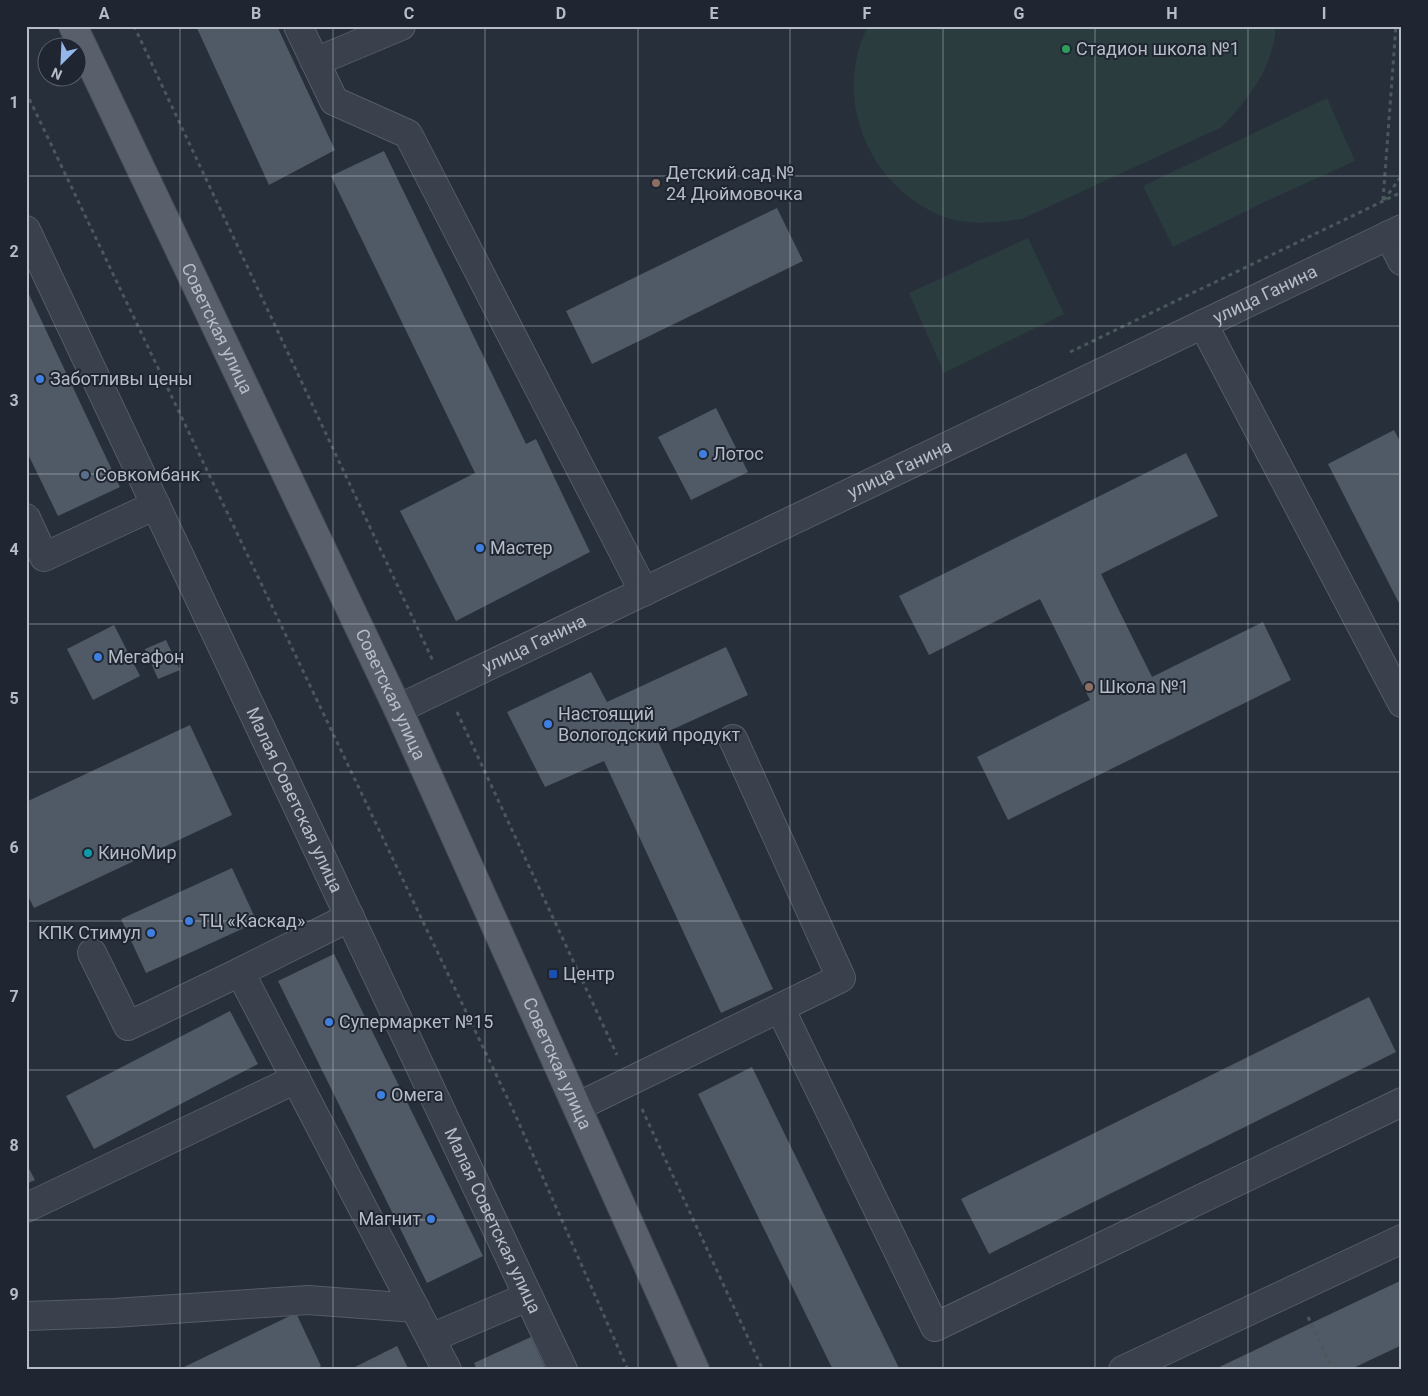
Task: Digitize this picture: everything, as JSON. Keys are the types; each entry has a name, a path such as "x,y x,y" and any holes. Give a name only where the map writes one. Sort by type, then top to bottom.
{"main road":[{"name":"Советская улица","path":"73,26 398,710 695,1370"}],"street":[{"path":"298,26 334,101 408,134 644,592"},
{"path":"315,62 401,26"},
{"name":"Малая Советская улица","path":"26,230 563,1370"},
{"name":"улица Ганина","path":"398,710 1396,232"},
{"path":"1396,232 1402,261"},
{"path":"1203,324 1402,703"},
{"path":"26,518 44,557 156,505"},
{"path":"577,1107 841,978 733,739"},
{"path":"92,953 128,1026 350,917"},
{"path":"240,972 447,1370"},
{"path":"780,1008 935,1326 1402,1102"},
{"path":"26,1208 296,1079"},
{"path":"1123,1370 1402,1239"},
{"path":"431,1338 520,1300 529,1298"},
{"path":"26,1316 114,1313 308,1300 415,1308"}],"path":[{"path":"1396,26 1383,201 1402,175"},
{"path":"26,92 514,1112 628,1370"},
{"path":"1296,1289 1333,1370"}],"shaded area":[{"path":"868,26 1276,26 1274,41 1265,69 1250,93 1222,127 1022,219 980,223 959,221 939,215 914,201 892,182 875,160 863,135 856,109 854,81 858,53"},
{"path":"1327,98 1355,161 1258,205 1173,247 1143,186"},
{"path":"1028,238 1064,314 944,373 909,293"}],"building":[{"path":"196,26 277,26 335,150 269,185"},
{"path":"384,151 526,444 536,439 590,552 456,621 400,511 475,473 331,176"},
{"path":"777,208 803,261 592,364 566,311"},
{"path":"26,288 120,487 58,516 26,450"},
{"name":"Лотос","path":"716,408 748,472 691,500 658,437"},
{"path":"1394,430 1402,445 1402,609 1328,464"},
{"path":"1186,453 1218,516 1101,574 1152,677 1263,622 1291,680 1008,820 977,757 1090,700 1040,599 929,655 899,596"},
{"path":"114,625 140,676 93,700 67,649"},
{"path":"166,640 180,670 158,679 145,649"},
{"path":"726,647 748,695 656,737 773,989 721,1013 604,761 545,787 507,712 591,672 607,702"},
{"name":"КиноМир","path":"190,725 232,815 34,908 26,892 26,802"},
{"name":"ТЦ «Каскад»","path":"232,868 257,922 146,973 121,919"},
{"path":"334,954 483,1256 427,1283 278,981"},
{"path":"1369,997 1396,1052 989,1254 961,1199"},
{"path":"230,1011 258,1064 94,1149 66,1096"},
{"path":"752,1067 900,1370 833,1370 698,1094"},
{"path":"26,1163 35,1180 26,1184"},
{"path":"1402,1280 1402,1345 1349,1370 1213,1370"},
{"path":"296,1313 321,1366 313,1370 178,1370"},
{"path":"531,1337 546,1370 477,1370 474,1363"},
{"path":"397,1346 409,1370 349,1370"}],"place":[{"name":"Стадион школа №1","path":"1066,49"},
{"name":"Детский сад № 24 Дюймовочка","path":"656,183"},
{"name":"Заботливы цены","path":"40,379"},
{"name":"Лотос","path":"703,454"},
{"name":"Совкомбанк","path":"85,475"},
{"name":"Мастер","path":"480,548"},
{"name":"Мегафон","path":"98,657"},
{"name":"Школа №1","path":"1089,687"},
{"name":"Настоящий Вологодский продукт","path":"548,724"},
{"name":"КиноМир","path":"88,853"},
{"name":"ТЦ «Каскад»","path":"189,921"},
{"name":"КПК Стимул","path":"151,933"},
{"name":"Центр","path":"553,974"},
{"name":"Супермаркет №15","path":"329,1022"},
{"name":"Омега","path":"381,1095"},
{"name":"Магнит","path":"431,1219"}]}
